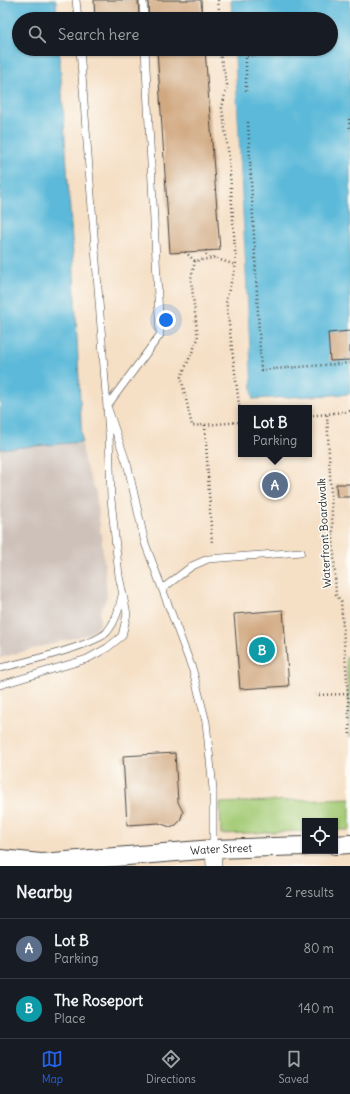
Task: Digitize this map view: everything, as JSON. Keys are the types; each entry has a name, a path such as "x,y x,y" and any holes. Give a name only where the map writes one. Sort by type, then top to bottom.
{"street":[{"path":"338,845 350,844"},
{"name":"Water Street","path":"0,859 34,864 213,857 302,846"}],"lane":[{"path":"76,0 77,12"},
{"path":"143,0 144,12"},
{"path":"0,684 87,659 107,648 122,636 127,614 119,576 111,499 107,406 81,56"},
{"path":"107,406 160,335 145,56"},
{"path":"107,406 128,467 144,544 193,671 206,722 213,789 213,857"},
{"path":"162,589 192,566 208,559 301,552"},
{"path":"0,668 89,643 106,633 116,618 123,593"}],"path":[{"path":"218,0 219,12"},
{"path":"221,56 227,85 222,108 229,158 236,265 226,300 239,405"},
{"path":"246,56 246,91"},
{"path":"349,118 350,131"},
{"path":"248,122 261,370 350,363"},
{"path":"206,250 207,258"},
{"path":"185,252 195,261"},
{"path":"195,261 214,258 236,265"},
{"path":"195,261 191,279 198,339 181,377 192,426 238,422"},
{"path":"312,416 350,411"},
{"name":"Waterfront Boardwalk","path":"326,414 336,596 341,601 349,694 350,737"},
{"path":"205,425 212,544"},
{"path":"315,695 349,694"}],"shaded area":[{"path":"82,442 84,461 96,493 105,568 107,597 100,612 100,625 88,634 0,658 0,448"}],"green space":[{"path":"346,657 350,657 350,737"},
{"path":"350,798 350,830 338,830 338,818 302,818 302,831 221,834 220,803"}],"water":[{"path":"0,0 56,0 57,12 12,12 12,56 59,56 73,255 82,442 0,449"},
{"path":"231,0 350,0 350,394 252,399 234,56 338,56 338,12 232,12"}],"pier":[{"path":"232,56 234,56 252,399 250,399"}],"building":[{"path":"94,0 138,0 139,12 95,12"},
{"path":"148,0 201,0 202,12 149,12"},
{"path":"157,56 206,56 220,250 170,253"},
{"path":"350,331 350,360 330,361 328,333"},
{"path":"336,484 350,484 350,497 337,497"},
{"path":"283,610 289,686 240,689 234,614"},
{"path":"175,753 178,802 183,812 180,821 176,825 170,827 159,823 127,825 123,756"}],"place":[{"name":"Lot B","path":"275,485"},
{"name":"The Roseport","path":"262,650"}]}
